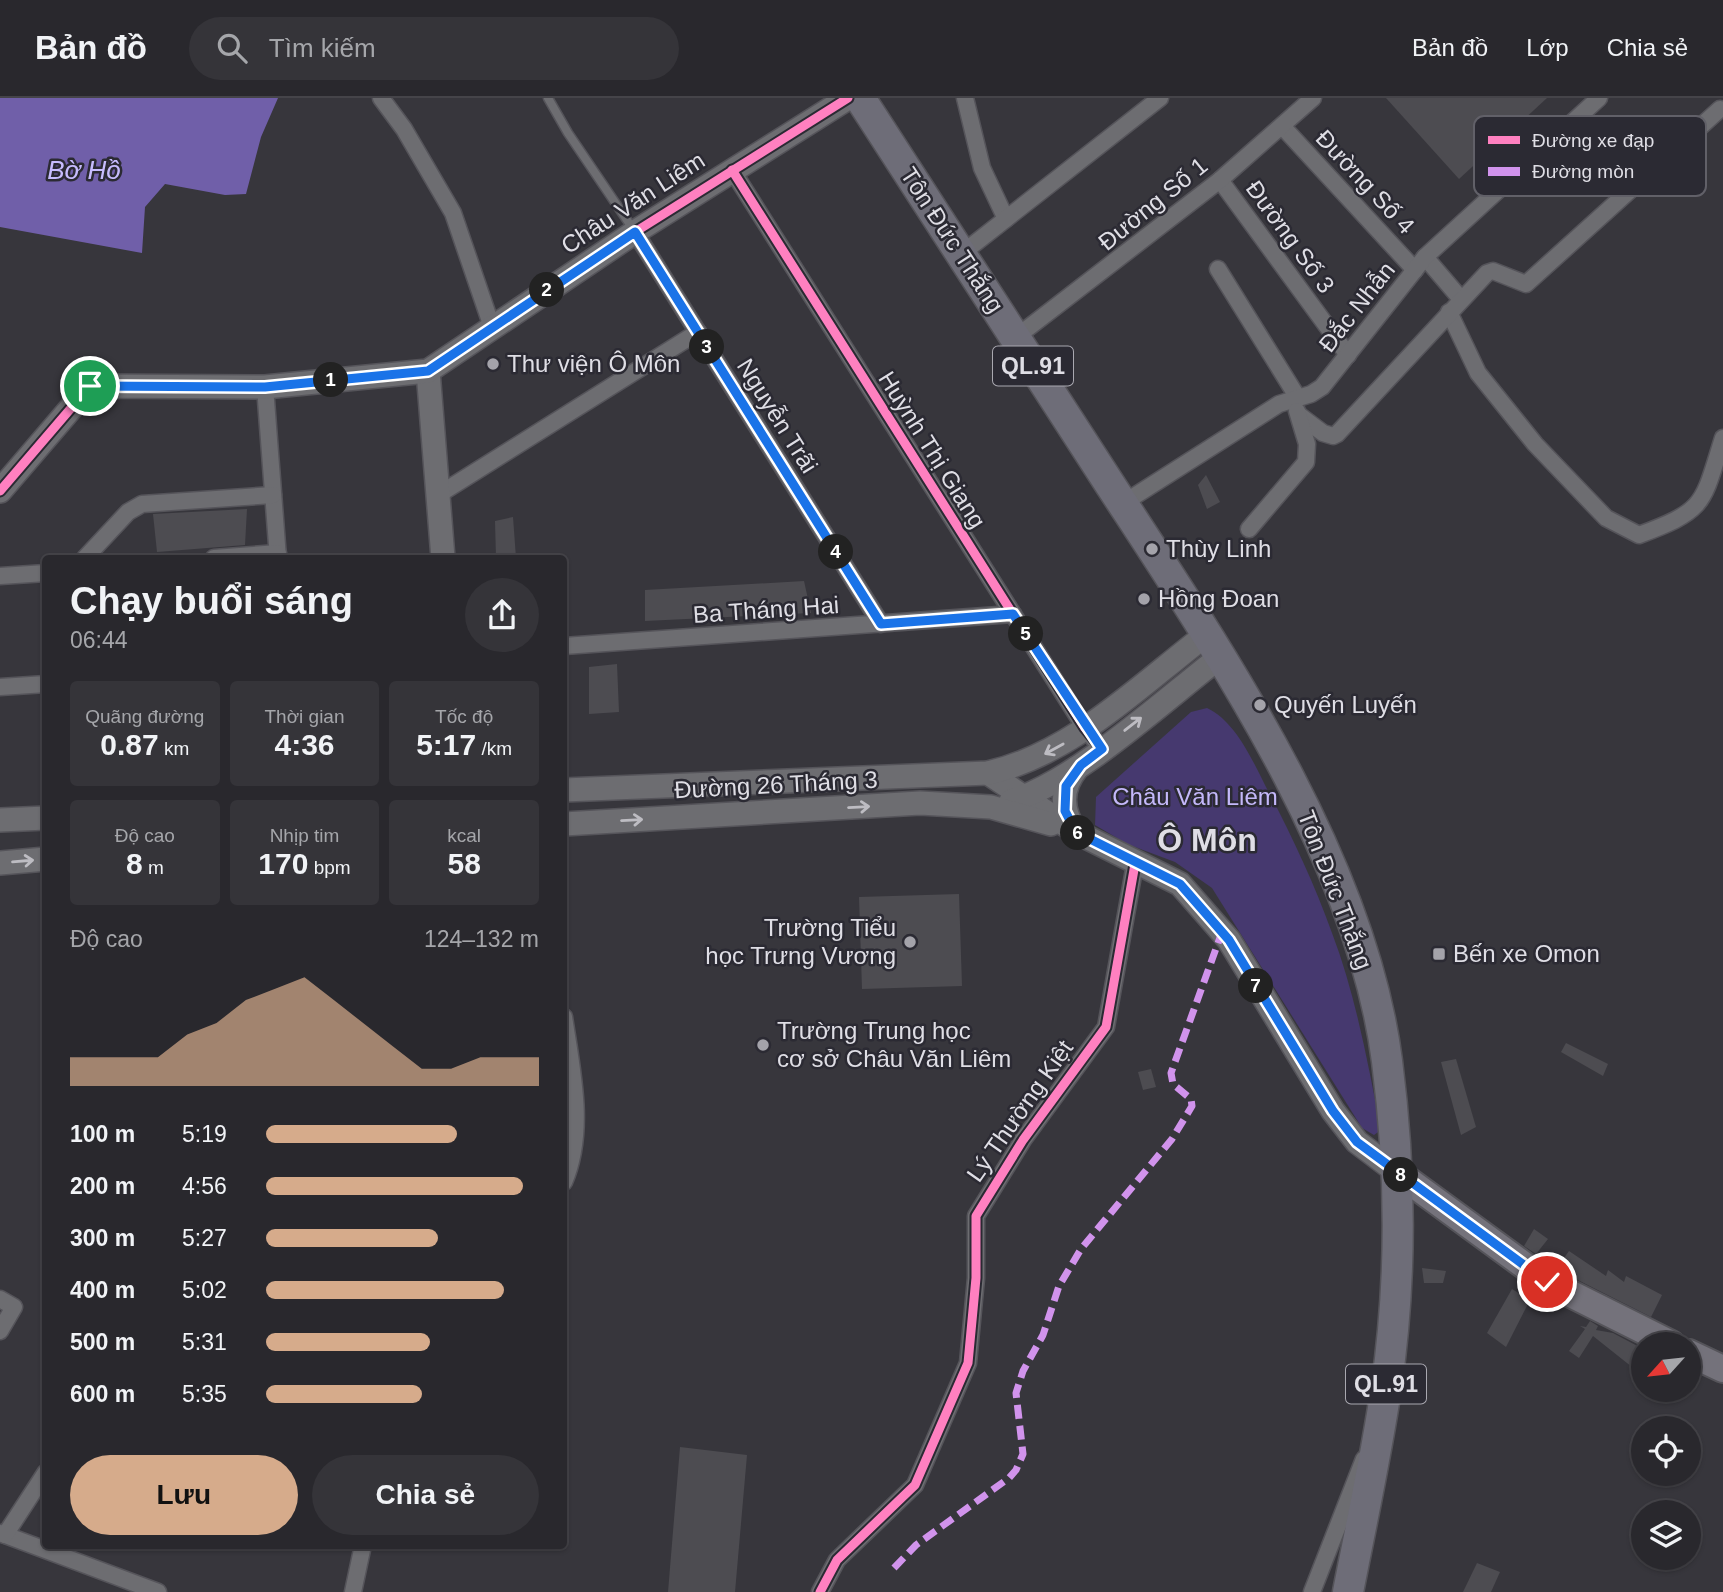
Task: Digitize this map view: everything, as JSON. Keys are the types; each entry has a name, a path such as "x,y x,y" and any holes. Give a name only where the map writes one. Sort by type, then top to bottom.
{"highway":[{"name":"Tôn Đức Thắng","path":"860,98 1213,646 1313,824 1346,908 1368,975 1386,1056 1398,1173 1398,1264 1386,1389 1348,1592"}],"main road":[{"path":"1398,1173 1547,1282 1647,1332"},
{"path":"1701,1359 1723,1369"}],"street":[{"path":"381,98 404,130 453,213 492,327"},
{"name":"Châu Văn Liêm","path":"0,491 90,386 265,387 428,371 635,232 848,98"},
{"path":"965,98 982,168 1006,219"},
{"path":"960,255 1160,98"},
{"name":"Đường Số 1","path":"1015,338 1220,180 1314,98"},
{"name":"Đắc Nhẫn","path":"1579,116 1599,98"},
{"path":"1706,122 1720,109"},
{"name":"Đường Số 4","path":"1282,126 1420,263 1460,298"},
{"name":"Huỳnh Thị Giang","path":"732,170 1085,727 1102,749"},
{"name":"Đường Số 3","path":"1220,180 1348,355"},
{"name":"Đắc Nhẫn","path":"1122,503 1279,404 1322,387 1420,263 1493,196"},
{"path":"1299,415 1323,433 1333,436 1337,434 1460,298 1487,273 1493,271 1527,284 1624,196"},
{"name":"Nguyễn Trãi","path":"635,232 881,624"},
{"path":"1217,269 1295,399 1307,444 1306,462 1249,529"},
{"path":"1448,312 1478,373 1527,435 1606,518 1639,535 1683,519 1705,497 1723,438"},
{"path":"438,495 698,332"},
{"path":"428,371 443,555"},
{"path":"265,387 278,555"},
{"path":"88,555 128,512 142,504 273,495"},
{"path":"0,576 42,573"},
{"name":"Ba Tháng Hai","path":"567,646 1013,614"},
{"path":"991,807 1023,797 1081,765 1102,749 1213,646"},
{"name":"Đường 26 Tháng 3","path":"567,790 988,773 1039,757 1213,646"},
{"path":"0,687 42,684"},
{"path":"1076,832 1065,811 1064,801 1066,786 1081,765"},
{"path":"988,773 1076,832 1135,864 1180,884 1229,940 1333,1111 1357,1142 1398,1173"},
{"name":"Đường 26 Tháng 3","path":"567,824 920,803 991,807"},
{"path":"991,807 1076,832"},
{"path":"0,820 42,818"},
{"path":"0,863 42,859"},
{"name":"Lý Thường Kiệt","path":"820,1592 837,1560 915,1485 968,1363 976,1279 976,1216 1023,1140 1106,1027 1135,864"},
{"path":"567,1038 576,1099 572,1165 567,1176"},
{"path":"0,1299 14,1307 0,1331"},
{"path":"1312,1592 1352,1487 1377,1435"},
{"path":"42,1478 3,1534 42,1549"},
{"path":"43,1549 158,1592"},
{"path":"353,1592 362,1549"}],"lane":[{"path":"548,98 568,133 635,232"}],"green space":[{"name":"Châu Văn Liêm","path":"1207,708 1226,722 1249,753 1310,877 1325,914 1348,981 1361,1030 1381,1130 1374,1135 1362,1128 1212,888 1175,862 1127,844 1095,825 1096,797 1191,712"}],"water":[{"name":"Bờ Hồ","path":"0,98 278,98 261,137 246,194 225,195 165,184 145,207 142,253 0,227"}],"building":[{"path":"1386,98 1547,98 1527,116 1474,116 1474,165 1459,179"},
{"path":"1206,475 1220,502 1207,509 1198,485"},
{"path":"247,509 245,545 157,552 153,514"},
{"path":"513,517 516,555 496,555 495,521"},
{"path":"804,581 811,613 645,621 645,590"},
{"path":"617,664 619,712 589,714 589,667"},
{"name":"Trường Tiểu học Trưng Vương","path":"959,894 962,986 862,989 859,897"},
{"path":"1566,1043 1608,1064 1603,1076 1561,1052"},
{"path":"1456,1059 1476,1127 1461,1135 1441,1062"},
{"path":"1151,1069 1156,1087 1143,1090 1138,1072"},
{"path":"1534,1229 1548,1239 1536,1254 1524,1246"},
{"path":"1569,1251 1606,1276 1608,1270 1624,1282 1626,1276 1662,1295 1651,1317 1556,1269"},
{"path":"1422,1268 1446,1271 1443,1283 1424,1283"},
{"path":"1512,1289 1530,1300 1506,1347 1487,1333"},
{"path":"1590,1321 1598,1326 1596,1330 1613,1333 1631,1343 1631,1366 1593,1336 1579,1358 1569,1351 1585,1329 1580,1326 1586,1327"},
{"path":"680,1447 747,1455 735,1592 668,1592"},
{"path":"1477,1563 1500,1572 1491,1592 1463,1592"}],"marked path":[{"path":"894,1568 916,1545 1009,1478 1016,1470 1023,1454 1016,1393 1023,1371 1043,1335 1059,1286 1081,1249 1172,1139 1192,1106 1191,1099 1173,1084 1171,1073 1222,932"}],"cycle path":[{"path":"0,491 90,386 265,387 428,371 635,232 848,98"},
{"path":"732,170 1085,728 1102,749"},
{"path":"820,1592 837,1560 915,1485 968,1363 976,1278 976,1216 1023,1140 1106,1027 1135,864"}],"place":[{"name":"Thư viện Ô Môn","path":"493,364"},
{"name":"Thùy Linh","path":"1152,549"},
{"name":"Hồng Đoan","path":"1144,599"},
{"name":"Quyến Luyến","path":"1260,705"},
{"name":"Trường Tiểu học Trưng Vương","path":"910,942"},
{"name":"Bến xe Omon","path":"1439,954"},
{"name":"Trường Trung học cơ sở Châu Văn Liêm","path":"763,1045"}],"district":[{"name":"Ô Môn","path":"1207,840"}],"route":[{"path":"90,386 265,387 428,371 635,232 881,624 1013,614 1102,749 1081,765 1066,786 1065,811 1076,832 1135,864 1180,884 1229,940 1333,1111 1357,1142 1547,1282"}]}
